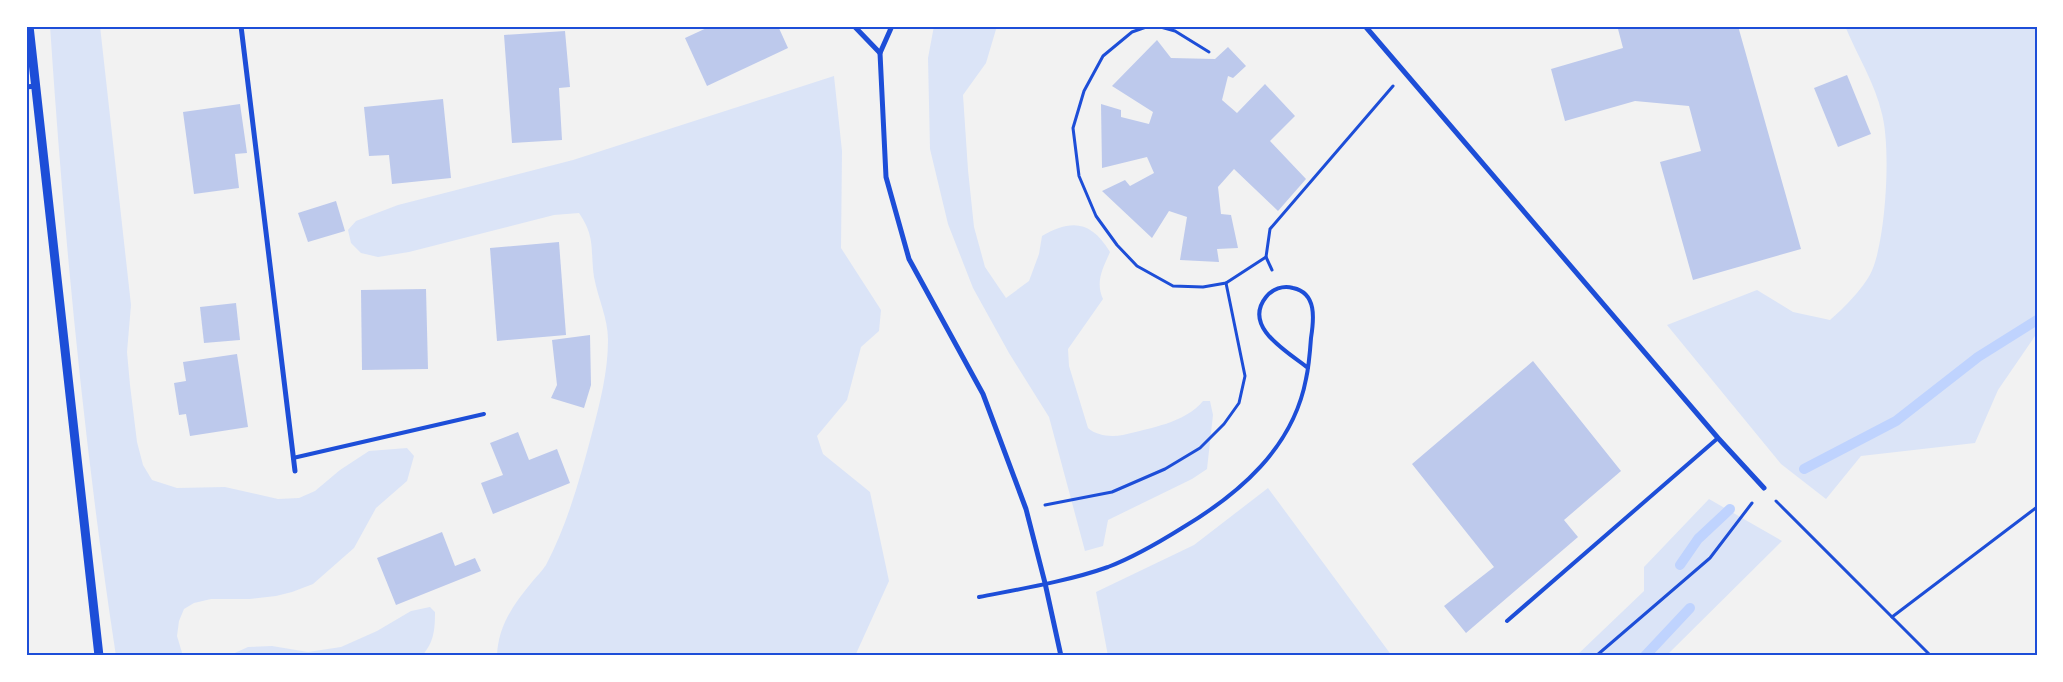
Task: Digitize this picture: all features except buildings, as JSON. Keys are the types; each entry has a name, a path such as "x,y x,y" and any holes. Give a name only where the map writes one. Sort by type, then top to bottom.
{"street":[{"path":"29,26 31,87 99,656"},
{"path":"241,26 294,471"},
{"path":"854,26 880,53"},
{"path":"892,26 880,53 886,177 909,259 982,394 1026,509 1061,656"},
{"path":"1365,26 1718,438 1764,488"}],"lane":[{"path":"979,598 1108,567 1150,548 1216,506 1256,473 1275,451 1290,425 1299,404 1308,368 1314,316 1313,307 1303,292 1294,288 1276,289 1262,301 1259,319 1262,328 1267,335 1308,368"},
{"path":"293,458 484,414"},
{"path":"1507,621 1718,438"}],"path":[{"path":"1149,26 1132,32 1102,56 1084,91 1073,128 1079,176 1096,216 1117,245 1137,266 1173,286 1203,287 1226,282 1266,257 1270,229 1405,72"},
{"path":"1157,26 1175,31 1209,52"},
{"path":"1026,509 1112,492 1165,469 1200,448 1224,424 1239,402 1245,376 1226,282"},
{"path":"1596,656 1710,558 1764,488 1931,656"},
{"path":"1892,617 2037,507"}],"shaded area":[{"path":"50,26 100,26 131,305 127,352 130,385 137,442 143,465 152,480 177,488 225,487 278,499 299,498 315,491 340,470 369,451 407,448 414,456 407,481 376,508 354,548 313,584 276,596 250,599 211,599 194,603 184,609 179,621 177,636 183,656 116,656 94,499 76,341"},
{"path":"934,26 997,26 986,63 963,95 974,227 985,267 1006,298 1029,281 1039,254 1042,236 1053,231 1072,225 1080,226 1096,234 1110,252 1100,281 1103,299 1068,349 1069,366 1088,428 1104,435 1123,435 1177,420 1187,415 1203,401 1210,401 1213,415 1207,469 1192,479 1108,520 1103,546 1085,551 1049,417 1009,353 973,288 948,224 930,149 928,58"},
{"path":"1845,26 2037,26 2037,333 1998,390 1975,443 1861,456 1826,499 1781,464 1667,325 1757,290 1793,312 1830,320 1866,282 1873,268 1877,253 1884,214 1887,169 1885,129 1875,91"},
{"path":"834,76 842,151 841,248 881,310 879,331 861,347 847,400 817,436 823,454 870,492 889,581 855,656 497,656 500,635 508,616 546,565 561,533 578,483 601,398 607,364 608,332 594,277 588,230 579,213 554,215 409,252 378,257 361,253 351,243 348,230 356,221 398,205 573,160"},
{"path":"1268,488 1392,656 1108,656 1096,592 1194,545"},
{"path":"1709,499 1782,541 1666,656 1576,656 1644,591 1644,567"},
{"path":"430,607 435,612 434,630 429,646 422,656 228,656 248,647 272,646 308,652 341,647 377,631 411,611"}],"waterway":[{"path":"1804,469 1896,421 1978,357 2037,320"},
{"path":"1680,565 1698,539 1730,509"},
{"path":"1645,656 1690,608"}]}
